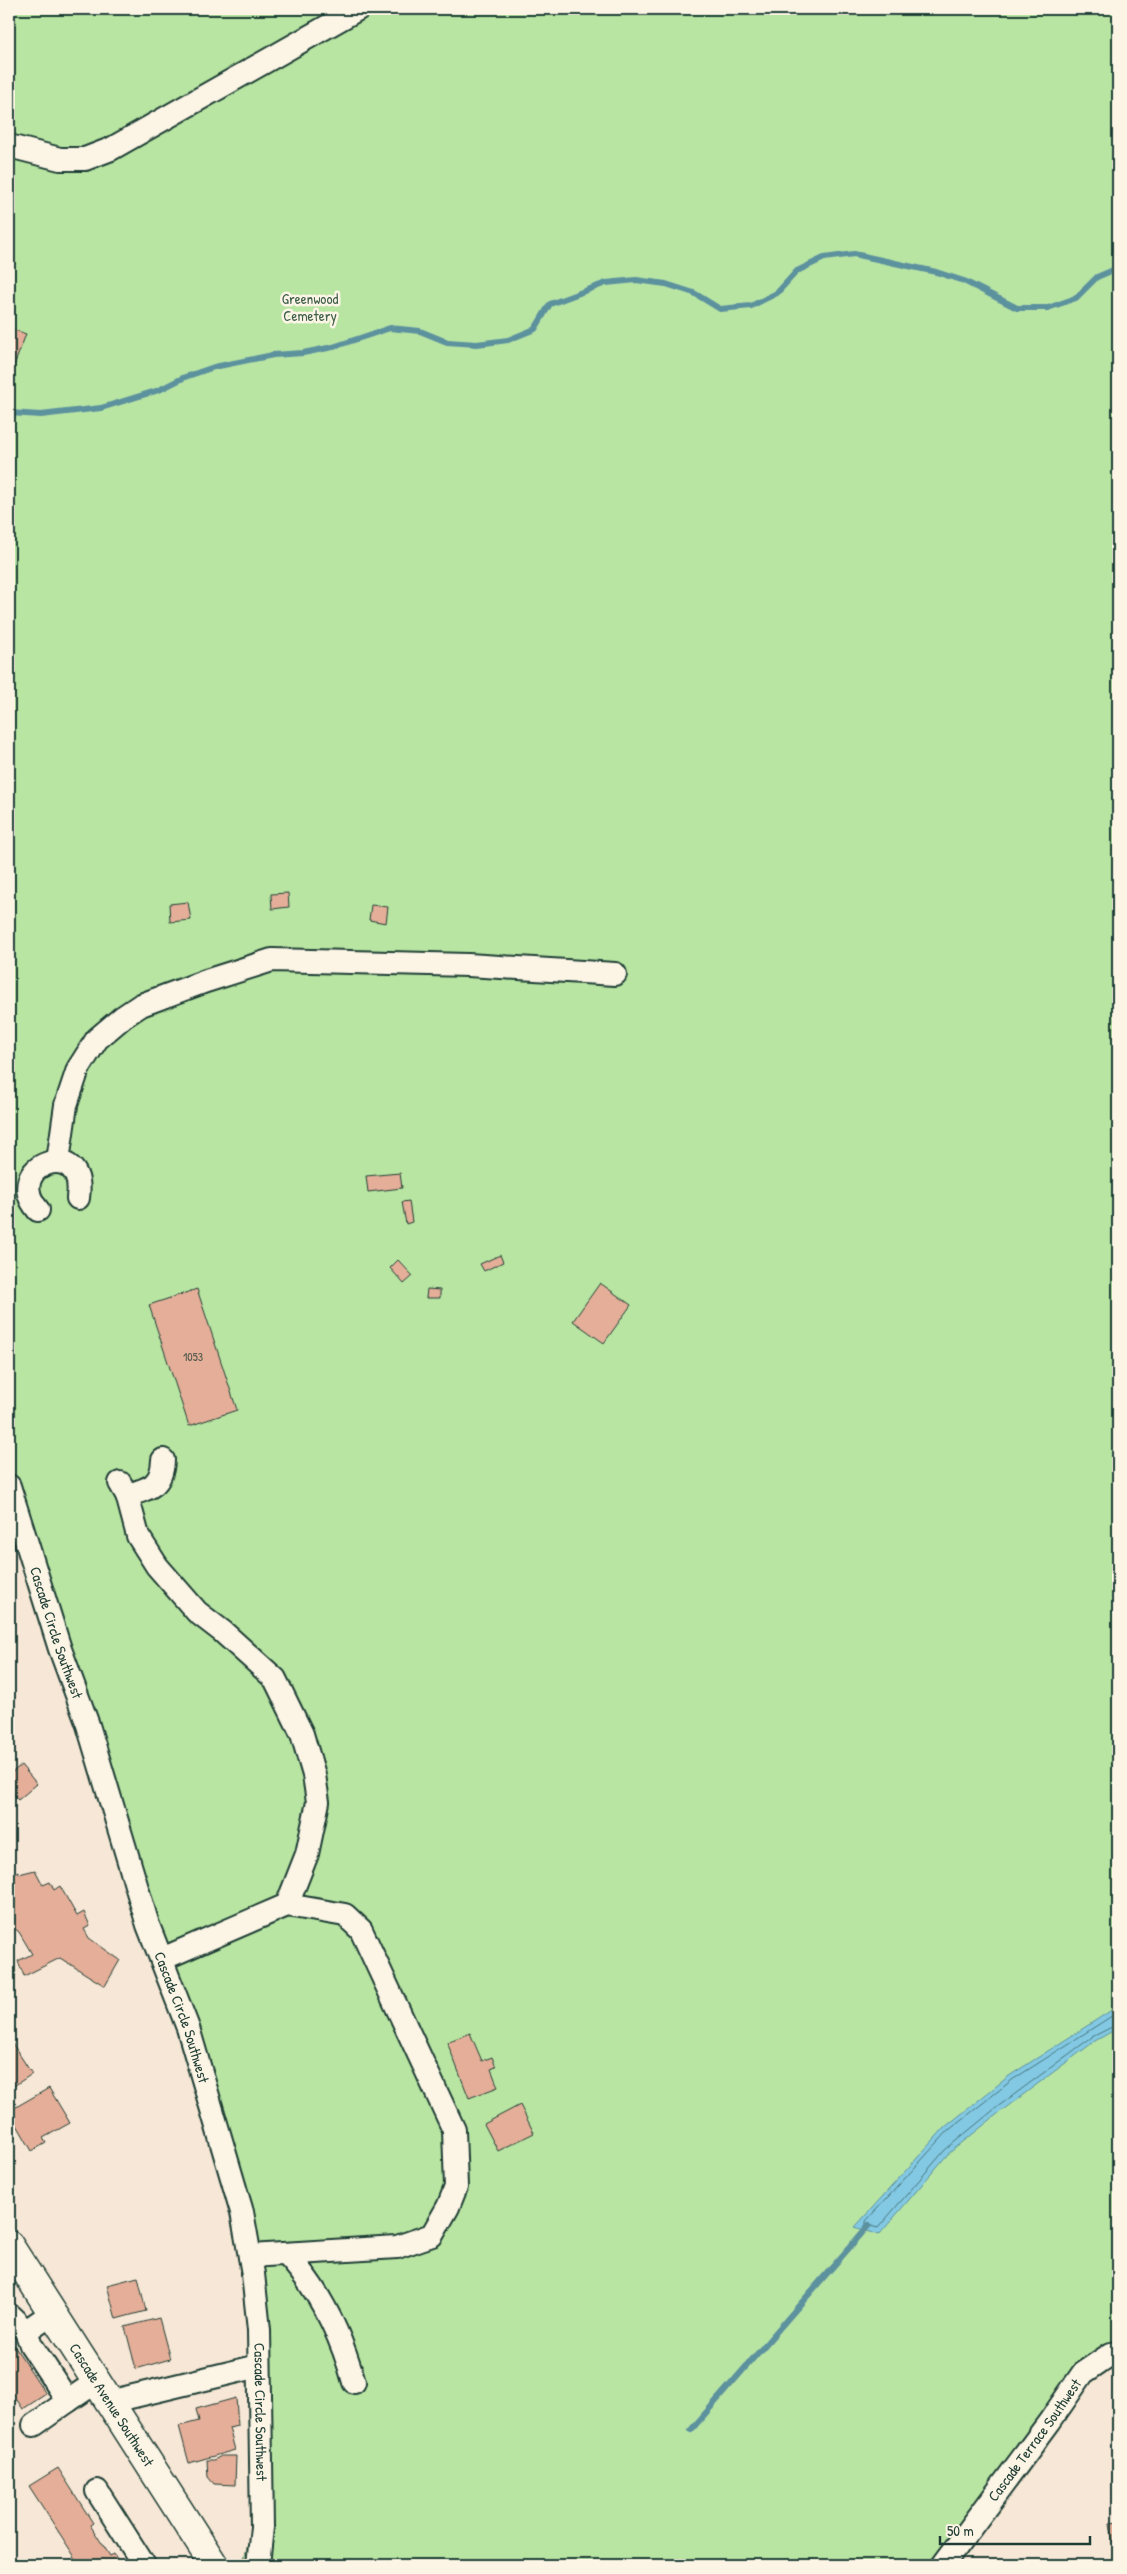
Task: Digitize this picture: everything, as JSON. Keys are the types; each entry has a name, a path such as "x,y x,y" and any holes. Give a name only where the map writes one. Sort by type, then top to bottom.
{"main road":[{"name":"Cascade Avenue Southwest","path":"10,2250 214,2565"}],"street":[{"path":"9,146 60,159 85,160 119,144 358,9"},
{"path":"58,1161 66,1105 78,1069 97,1039 123,1017 141,1005 206,981 272,960 468,965 615,974"},
{"path":"38,1210 30,1201 26,1190 28,1178 35,1168 46,1162 58,1161 69,1166 77,1174 80,1186 78,1198"},
{"path":"163,1460 163,1473 151,1487 124,1489 138,1536 157,1566 197,1612 223,1632 275,1680 302,1734 314,1775 318,1802 307,1854 287,1905"},
{"name":"Cascade Circle Southwest","path":"9,1486 60,1649 88,1725 148,1926 191,2037 242,2212 250,2256 259,2330 262,2527 258,2565"},
{"path":"162,1959 287,1905 345,1915 361,1930 454,2130 456,2187 448,2207 432,2235 398,2247 250,2256"},
{"path":"286,2254 302,2271 335,2325 354,2382"},
{"path":"26,2331 52,2313"},
{"path":"9,2315 26,2331 31,2345 68,2401"},
{"name":"Cascade Terrace Southwest","path":"943,2565 1050,2421 1083,2373 1111,2354 1118,2353"},
{"path":"34,2425 68,2401 102,2392 259,2366"},
{"path":"97,2491 144,2565"}],"green space":[{"name":"Greenwood Cemetery","path":"9,9 1118,9 1118,2357 1075,2377 940,2565 242,2565 254,2524 266,2412 219,2135 9,1505"}],"water":[{"path":"1118,2006 1118,2028 1095,2041 1000,2112 948,2154 879,2235 855,2227 945,2127 1009,2076"}],"building":[{"path":"9,328 26,334 12,371 9,370"},
{"path":"288,893 289,907 272,909 271,894"},
{"path":"188,902 191,920 170,922 169,904"},
{"path":"371,905 388,907 386,923 369,920"},
{"path":"400,1173 402,1188 368,1192 366,1176"},
{"path":"409,1201 412,1222 406,1224 402,1202"},
{"path":"500,1255 503,1262 484,1271 480,1264"},
{"path":"398,1260 413,1276 404,1284 390,1268"},
{"path":"600,1283 631,1305 604,1343 573,1321"},
{"path":"197,1289 237,1410 189,1426 149,1305"},
{"path":"427,1289 440,1290 440,1298 426,1298"},
{"path":"21,1765 37,1784 18,1800 9,1788 9,1775"},
{"path":"35,1870 43,1885 50,1882 54,1890 60,1886 77,1916 84,1912 90,1926 84,1929 89,1938 120,1960 105,1986 60,1958 24,1976 18,1961 32,1954 19,1932 9,1924 9,1876 18,1871 19,1874"},
{"path":"470,2033 482,2061 492,2057 496,2067 491,2069 498,2087 469,2098 447,2042"},
{"path":"12,2043 32,2074 9,2089 9,2045"},
{"path":"49,2088 70,2123 43,2138 46,2143 32,2151 9,2111"},
{"path":"520,2105 534,2133 498,2151 484,2124"},
{"path":"138,2277 146,2311 116,2319 107,2285"},
{"path":"159,2318 170,2359 136,2369 125,2327"},
{"path":"9,2338 46,2394 23,2409 17,2400 9,2405"},
{"path":"236,2398 238,2426 229,2428 235,2450 189,2463 179,2426 199,2421 196,2409"},
{"path":"221,2456 236,2456 235,2485 214,2484 208,2477 207,2460 214,2460"},
{"path":"58,2468 93,2523 90,2525 110,2556 114,2554 121,2565 80,2565 29,2486"},
{"path":"1118,2522 1118,2547 1114,2548 1110,2523"},
{"path":"9,2555 13,2560 15,2558 23,2565 9,2565"}],"waterway":[{"path":"9,413 41,415 101,408 159,390 185,377 214,367 273,355 303,353 333,347 390,328 420,331 447,342 477,344 508,340 535,329 550,304 606,283 636,280 666,284 694,293 720,309 751,306 777,293 797,271 824,258 854,254 936,272 964,281 1017,308 1048,308 1076,298 1097,277 1118,268"},
{"path":"691,2430 869,2225"}]}
